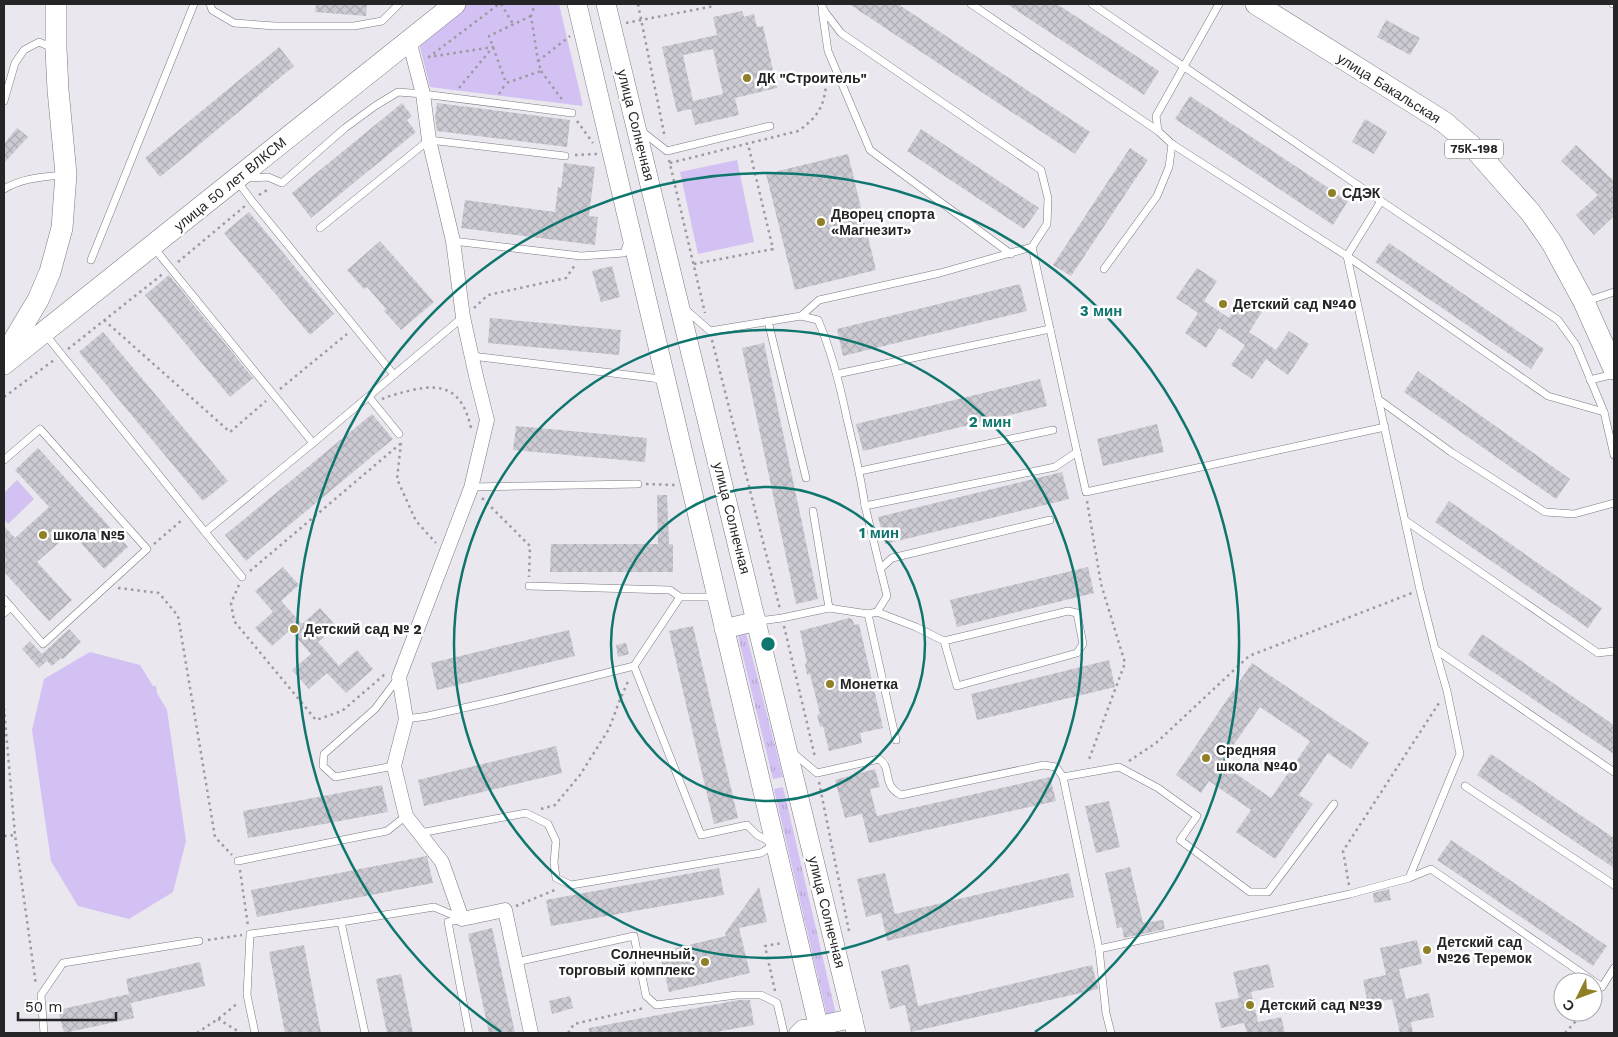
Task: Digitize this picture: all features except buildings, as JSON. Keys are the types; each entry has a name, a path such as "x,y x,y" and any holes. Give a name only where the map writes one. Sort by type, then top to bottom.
{"main road":[{"path":"4,357 25,325 50,272 62,228 66,174 56,49 56,4"},
{"name":"улица 50 лет ВЛКСМ","path":"4,364 455,4"},
{"path":"577,4 819,1029 854,1026"},
{"name":"улица Солнечная","path":"606,4 854,1026"},
{"name":"улица Бакальская","path":"1256,4 1444,122 1473,147 1530,213 1552,244 1584,302 1613,365"},
{"path":"631,233 660,225"},
{"path":"724,629 757,621"}],"street":[{"path":"408,40 423,94 428,140 453,241 463,317 487,420 470,487 398,677 406,719 394,766 406,816 442,862 462,919 505,910 531,1033"},
{"path":"796,1033 802,1027 819,1029"}],"lane":[{"path":"91,260 194,4"},
{"path":"210,4 212,10 234,23 285,26 354,26 382,21 399,4"},
{"path":"821,4 828,51 870,150 1011,254"},
{"path":"801,316 819,300 940,273 1032,247 1046,224 1048,198 1041,170 841,33 821,4"},
{"path":"970,4 1158,131 1172,144 1347,256 1548,396 1604,412"},
{"path":"1092,4 1558,320 1576,345 1604,412 1614,456"},
{"path":"1158,131 1156,116 1219,4"},
{"path":"4,101 16,63 24,50 39,42 56,49"},
{"path":"236,179 268,177 282,182 345,128 374,106 398,92 572,113"},
{"path":"636,127 667,151 770,126"},
{"path":"320,228 428,140 565,156"},
{"path":"1104,269 1157,196 1169,167 1172,144"},
{"path":"4,189 15,182 66,174"},
{"path":"236,179 394,375"},
{"path":"1381,201 1347,256 1420,590 1447,691 1460,754 1409,878"},
{"path":"453,241 581,256 624,253 631,233"},
{"path":"152,246 313,443"},
{"path":"1032,247 1086,492 1384,427"},
{"path":"1584,302 1614,292"},
{"path":"679,304 710,331 801,316 818,320 827,340 837,374 887,596 877,612"},
{"path":"205,532 463,317"},
{"path":"768,322 806,478"},
{"path":"837,374 1050,329"},
{"path":"44,332 60,355 242,577"},
{"path":"471,356 652,378 666,382"},
{"path":"1590,380 1613,365"},
{"path":"368,397 400,434"},
{"path":"1378,399 1451,452 1545,512 1574,514 1614,503"},
{"path":"4,460 40,429 147,549 43,644 4,598"},
{"path":"860,471 1052,430"},
{"path":"866,506 1056,467 1077,452"},
{"path":"470,487 638,484"},
{"path":"814,511 829,608"},
{"path":"880,569 892,558 1050,520"},
{"path":"1406,521 1598,654 1614,651"},
{"path":"529,586 670,590 680,597 717,597"},
{"path":"406,719 494,701 634,666 680,597"},
{"path":"4,613 11,607"},
{"path":"757,621 829,608 868,614 877,612 916,627 944,641 1068,611 1077,613 1083,644 1078,653 957,686 944,641"},
{"path":"868,614 896,740"},
{"path":"1435,649 1614,772"},
{"path":"634,666 700,835 747,824 757,835 775,844"},
{"path":"394,766 335,778 323,766 324,754 375,709 398,677"},
{"path":"787,748 817,773 879,760 884,764 891,788 901,795 1044,765 1056,767 1063,777 1099,948 1106,1013 1111,1033"},
{"path":"1063,777 1119,767 1158,788 1197,816 1180,840 1250,892 1268,892 1334,804"},
{"path":"1465,786 1614,885"},
{"path":"420,833 526,813 548,824 556,841 554,862 556,878 571,885 761,853 775,844"},
{"path":"238,862 387,831 406,816"},
{"path":"1099,948 1350,894 1409,878 1431,869 1602,987 1614,968"},
{"path":"255,1033 247,995 250,934 434,907 462,919"},
{"path":"462,919 448,922 469,1033"},
{"path":"341,922 365,1033"},
{"path":"516,962 634,936 646,996 656,1005 737,995 761,995 777,1003 784,1033"},
{"path":"44,1033 41,996 63,963 199,941"}],"path":[{"path":"493,47 429,57 500,4 513,24"},
{"path":"496,99 506,82 541,71 531,16 535,4"},
{"path":"638,4 667,151 815,760"},
{"path":"506,82 489,36 531,16"},
{"path":"455,93 493,47"},
{"path":"670,163 798,131 813,120 825,99 828,51"},
{"path":"694,264 773,249 748,144"},
{"path":"565,156 600,154"},
{"path":"4,397 60,355 252,201"},
{"path":"463,317 488,295 566,278 581,256"},
{"path":"104,320 230,432 356,328"},
{"path":"368,397 378,401 391,395 428,386 445,389 458,399 468,413 472,430"},
{"path":"398,677 384,675 342,712 316,720 234,622 231,603 242,577 401,443"},
{"path":"401,452 397,479 416,521 445,554"},
{"path":"638,484 677,484"},
{"path":"470,487 530,546 529,586"},
{"path":"1086,492 1101,584 1125,663 1087,766"},
{"path":"147,549 190,513"},
{"path":"106,586 159,593 178,616 215,837 238,862 250,934 220,938"},
{"path":"1119,767 1156,743 1249,656 1420,590"},
{"path":"526,813 555,805 580,775 610,729 618,702 634,666"},
{"path":"1350,894 1343,852 1447,691"},
{"path":"4,708 15,835 36,986"},
{"path":"817,773 850,937"},
{"path":"4,836 15,835"},
{"path":"505,910 547,892 571,885"},
{"path":"777,1003 765,946 782,943"},
{"path":"197,1033 218,1020 247,995"},
{"path":"568,1033 574,1024 656,1005"},
{"path":"218,1020 240,1033"},
{"path":"1565,1033 1575,1022"}],"green space":[{"path":"466,4 559,4 583,106 430,87 419,43"},
{"path":"737,160 754,242 698,254 680,172"},
{"path":"17,480 34,499 8,524 4,519 4,493"},
{"path":"745,629 783,777 773,779 737,632"},
{"path":"90,652 140,665 153,686 156,686 157,693 167,710 186,841 173,892 129,919 78,906 51,861 32,730 44,679"},
{"path":"783,787 835,1010 835,1014 827,1016 774,789"}],"place":[{"name":"ДК \"Строитель\"","path":"747,78"},
{"name":"СДЭК","path":"1332,193"},
{"name":"Дворец спорта «Магнезит»","path":"821,222"},
{"name":"Детский сад №40","path":"1223,304"},
{"name":"школа №5","path":"43,535"},
{"name":"Детский сад № 2","path":"294,629"},
{"name":"Монетка","path":"830,684"},
{"name":"Средняя школа №40","path":"1206,758"},
{"name":"Детский сад №26 Теремок","path":"1427,950"},
{"name":"Солнечный, торговый комплекс","path":"705,962"},
{"name":"Детский сад №39","path":"1250,1005"}]}
